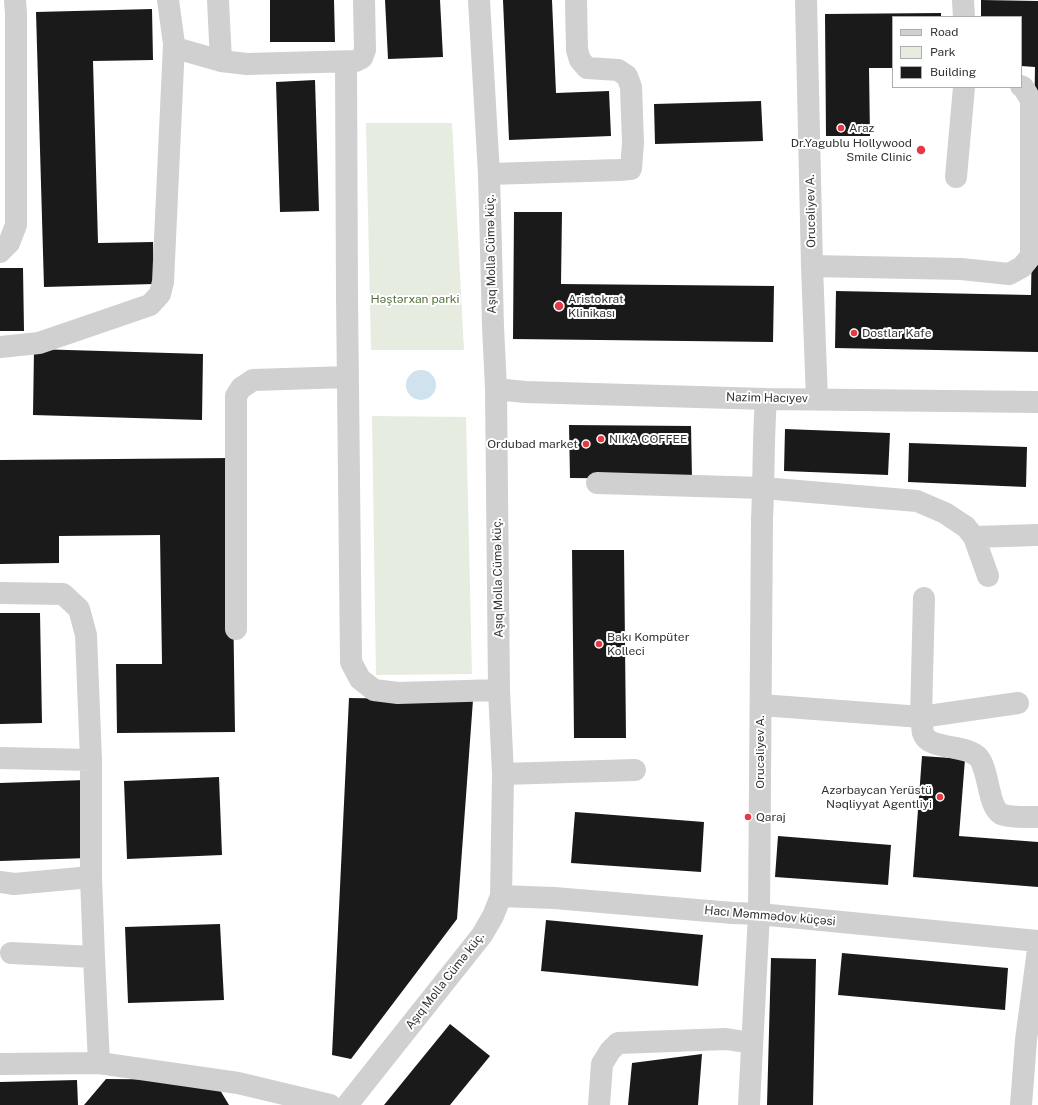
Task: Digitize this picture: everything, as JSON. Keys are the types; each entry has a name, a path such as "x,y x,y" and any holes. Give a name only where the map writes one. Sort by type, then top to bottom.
{"street":[{"path":"0,252 9,243 16,225 15,0"},
{"path":"0,347 39,343 150,305 160,294 163,282 174,44 168,0"},
{"path":"218,0 221,61"},
{"path":"174,44 179,49 221,61 247,64 356,62 362,58 365,50 364,0"},
{"name":"Aşıq Molla Cümə küç.","path":"347,1105 482,935 493,916 501,896 503,774 499,690 496,389 489,174 479,0"},
{"path":"489,174 611,171 631,169 633,143 631,87 627,76 618,70 587,68 580,60 578,50 576,0"},
{"name":"Orucəliyev A.","path":"806,0 812,266 817,399"},
{"path":"963,0 964,16"},
{"path":"346,62 351,662 360,679 374,690 398,693 499,690"},
{"path":"812,266 961,269 1009,274 1022,267 1031,256 1031,100 1022,86"},
{"path":"956,177 964,88"},
{"path":"236,629 236,396 241,388 252,380 348,377"},
{"name":"Nazim Hacıyev","path":"496,389 525,392 766,399 1038,402"},
{"name":"Orucəliyev A.","path":"750,1105 759,914 762,519 766,399"},
{"path":"597,483 763,488 917,501 945,513 966,527 974,537 988,576"},
{"path":"974,537 1038,535"},
{"path":"0,593 63,594 80,609 86,635 91,760 91,877 99,1063"},
{"path":"924,598 921,717 923,734 928,740 936,744 971,751 979,758 984,768 994,806 1001,814 1038,817"},
{"path":"761,705 921,717 1018,702"},
{"path":"0,758 91,760"},
{"path":"503,774 635,770"},
{"path":"0,882 14,884 91,877"},
{"name":"Hacı Məmmədov küçəsi","path":"501,896 554,898 759,914 1038,941"},
{"path":"1022,1105 1026,1040 1038,950"},
{"path":"11,953 94,957"},
{"path":"599,1105 602,1064 610,1051 618,1043 726,1039 752,1043"},
{"path":"0,1064 99,1063 238,1082 330,1105"}],"green space":[{"name":"Həştərxan parki","path":"366,123 452,123 464,350 371,350"},
{"path":"372,416 466,417 472,674 376,675"}],"water":[{"path":"421,370 432,374 436,385 432,396 421,400 410,396 406,385 410,374"}],"building":[{"path":"270,0 334,0 335,42 270,42"},
{"path":"385,0 440,0 443,57 388,59"},
{"path":"503,0 552,0 556,93 609,91 611,136 509,140"},
{"path":"981,0 1038,1 1038,352 835,348 836,291 1031,295 1035,67 1022,66 1022,16 981,16"},
{"path":"152,9 153,60 93,61 98,243 153,242 154,284 44,287 36,12"},
{"path":"941,13 941,16 892,16 892,68 869,68 870,136 826,136 825,14"},
{"path":"315,80 319,211 280,212 276,82"},
{"path":"761,101 763,141 655,144 654,104"},
{"path":"514,212 562,212 561,284 774,286 773,342 513,339"},
{"path":"0,268 23,268 24,331 0,331"},
{"path":"34,349 203,354 202,420 33,415"},
{"path":"569,425 691,426 692,479 570,478"},
{"path":"785,429 890,433 888,475 784,471"},
{"path":"909,443 1027,447 1026,487 908,482"},
{"path":"231,458 235,732 117,733 116,664 162,664 160,535 59,536 59,563 0,564 0,460"},
{"name":"Bakı Kompüter Kolleci","path":"572,550 624,550 626,738 574,738"},
{"path":"0,613 40,613 42,723 0,724"},
{"path":"349,698 473,700 457,919 351,1059 332,1055"},
{"name":"Azərbaycan Yerüstü Nəqliyyat Agentliyi","path":"922,756 965,759 959,836 1038,842 1038,887 913,877"},
{"path":"219,777 222,855 127,859 124,781"},
{"path":"86,780 88,858 0,861 0,783"},
{"path":"575,812 704,822 701,872 571,863"},
{"path":"778,836 891,845 888,885 775,877"},
{"path":"546,920 703,935 698,986 541,971"},
{"path":"220,924 224,1000 128,1003 125,927"},
{"path":"842,953 1008,968 1005,1010 838,995"},
{"path":"771,958 816,959 813,1105 767,1105"},
{"path":"450,1024 490,1056 450,1105 384,1105"},
{"path":"702,1054 698,1105 628,1105 632,1063"},
{"path":"106,1079 214,1080 229,1105 84,1105"},
{"path":"77,1080 78,1105 0,1105 0,1082"}],"place":[{"name":"Araz","path":"841,128"},
{"name":"Dr.Yagublu Hollywood Smile Clinic","path":"921,150"},
{"name":"Aristokrat Klinikası","path":"559,306"},
{"name":"Dostlar Kafe","path":"854,333"},
{"name":"NIKA COFFEE","path":"601,439"},
{"name":"Ordubad market","path":"586,444"},
{"name":"Bakı Kompüter Kolleci","path":"599,644"},
{"name":"Azərbaycan Yerüstü Nəqliyyat Agentliyi","path":"940,797"},
{"name":"Qaraj","path":"748,817"}]}
